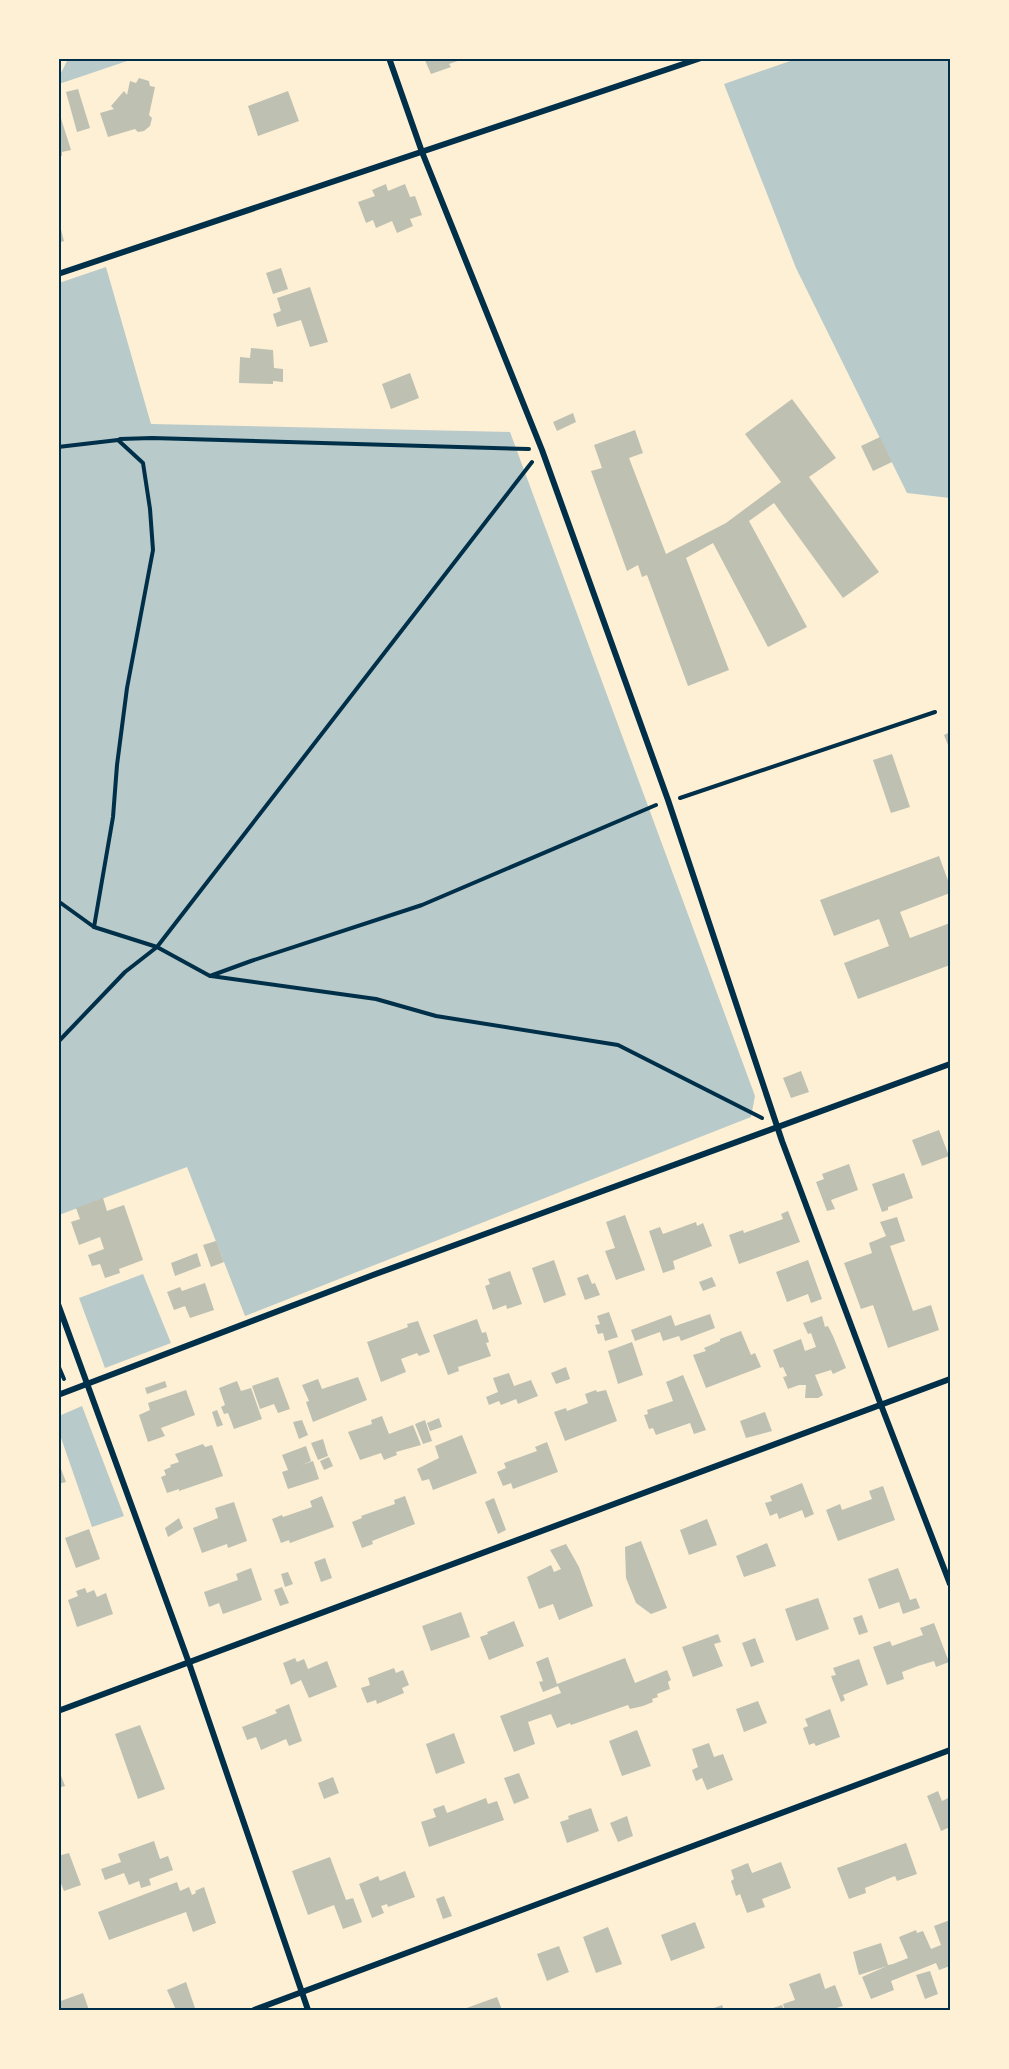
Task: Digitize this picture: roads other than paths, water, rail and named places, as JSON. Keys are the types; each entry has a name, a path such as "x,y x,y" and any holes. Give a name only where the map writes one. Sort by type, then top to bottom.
{"street":[{"path":"389,58 422,152 542,450 668,800 777,1126 881,1405 951,1584"},
{"path":"58,274 701,58"},
{"path":"58,1395 373,1275 951,1064"},
{"path":"58,1304 189,1663 308,2010"},
{"path":"58,1712 951,1379"},
{"path":"254,2010 951,1750"}]}
